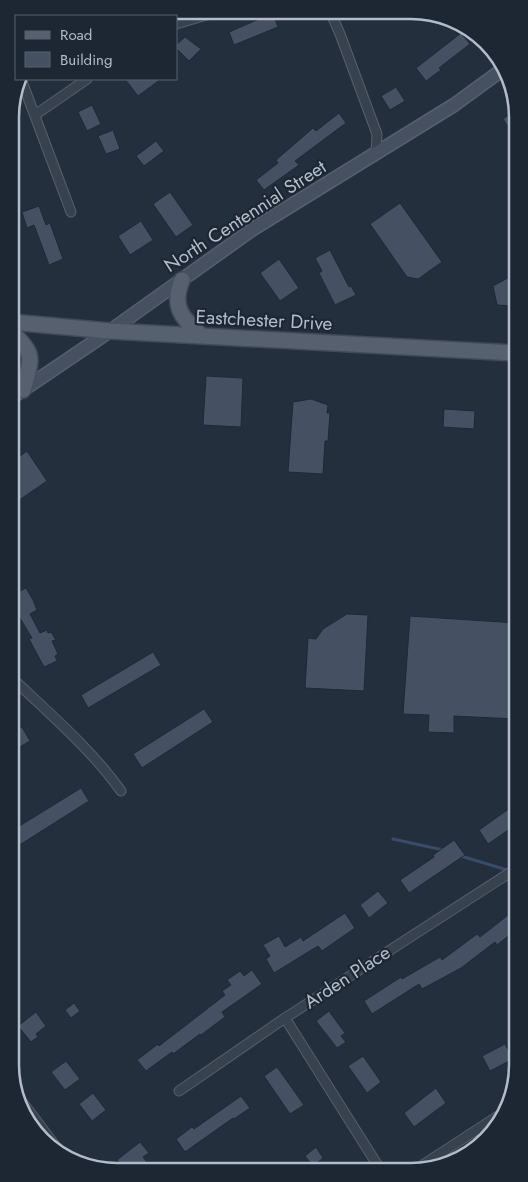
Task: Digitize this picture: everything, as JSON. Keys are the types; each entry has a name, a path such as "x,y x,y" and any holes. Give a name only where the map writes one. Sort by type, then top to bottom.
{"main road":[{"path":"182,280 177,297 180,314 202,336"},
{"name":"Eastchester Drive","path":"19,323 110,331 509,353"},
{"path":"19,339 26,346 30,356 19,388"}],"street":[{"path":"178,23 193,19"},
{"path":"333,19 378,134 376,153"},
{"name":"North Centennial Street","path":"19,393 110,331 253,229 454,105 498,73"},
{"path":"35,115 86,80"},
{"path":"24,86 71,212"},
{"path":"19,685 84,747 121,791"},
{"name":"Arden Place","path":"179,1091 285,1018 509,873"},
{"path":"285,1018 376,1163"},
{"path":"36,1120 47,1135"},
{"path":"428,1161 492,1120"}],"building":[{"path":"259,19 275,19 278,27 234,45 229,32"},
{"path":"461,33 470,44 439,68 441,70 426,81 416,68"},
{"path":"185,37 201,49 189,61 178,50 178,43"},
{"path":"126,80 160,80 138,96"},
{"path":"396,87 405,101 390,110 381,96"},
{"path":"92,105 101,124 87,131 78,112"},
{"path":"339,113 346,123 295,161 299,165 264,190 256,180 278,163 276,160 313,128 316,131"},
{"path":"509,115 509,128 503,119"},
{"path":"113,130 120,149 106,154 98,136"},
{"path":"156,141 164,151 144,166 136,156"},
{"path":"170,192 193,225 176,237 153,204"},
{"path":"400,203 442,262 418,279 407,277 370,224"},
{"path":"39,206 46,225 50,223 63,259 49,265 34,225 27,228 22,212"},
{"path":"141,221 153,240 130,255 118,236"},
{"path":"330,250 349,287 351,286 356,295 335,305 319,273 322,271 315,258"},
{"path":"279,259 299,288 280,301 260,273"},
{"path":"509,277 509,306 497,305 493,286"},
{"path":"206,376 243,378 241,427 203,425"},
{"path":"311,399 328,405 327,413 330,413 328,441 325,441 323,474 288,472 293,402"},
{"path":"444,409 475,411 474,429 443,427"},
{"path":"27,451 47,481 19,500 19,457"},
{"path":"26,588 33,600 37,610 30,614 40,633 47,630 48,633 51,632 56,640 52,641 58,654 55,656 57,661 44,667 29,639 32,638 19,617 19,589 20,591"},
{"path":"347,614 368,615 364,691 305,688 308,638 316,639 323,629"},
{"path":"410,616 509,623 509,719 454,716 454,733 428,732 429,715 403,714"},
{"path":"153,652 161,665 88,708 81,695"},
{"path":"204,709 213,722 142,768 133,754"},
{"path":"22,727 30,741 19,747 19,729"},
{"path":"81,788 89,801 19,845 19,826"},
{"path":"509,809 509,830 488,844 479,830"},
{"path":"454,840 465,855 409,893 400,880 434,857 433,855"},
{"path":"378,891 388,903 369,918 360,905"},
{"path":"345,913 355,928 322,951 318,946 274,973 266,959 270,956 263,945 279,936 285,947 301,937 303,941"},
{"path":"509,914 509,935 497,945 495,942 461,968 422,989 419,984 372,1014 364,1001 401,977 402,979 440,957 442,960 477,934 480,937"},
{"path":"252,970 262,984 222,1012 225,1017 201,1035 173,1054 172,1052 146,1071 137,1060 158,1044 159,1046 225,995 222,991 231,985 227,980 240,971 244,976"},
{"path":"74,1003 80,1011 71,1018 65,1010"},
{"path":"329,1011 345,1033 341,1036 346,1042 337,1048 316,1021"},
{"path":"36,1012 46,1026 36,1034 38,1037 31,1042 19,1025"},
{"path":"505,1044 509,1052 509,1061 490,1071 482,1056"},
{"path":"363,1056 381,1082 367,1093 348,1066"},
{"path":"66,1061 80,1079 65,1090 51,1072"},
{"path":"277,1067 304,1105 290,1114 264,1076"},
{"path":"436,1088 446,1103 414,1127 404,1113"},
{"path":"93,1093 106,1110 92,1121 79,1104"},
{"path":"241,1096 250,1108 185,1152 176,1139 192,1127 194,1129"},
{"path":"140,1142 149,1153 143,1157 148,1163 119,1163 117,1160"},
{"path":"316,1147 323,1158 317,1163 311,1163 305,1156"}],"waterway":[{"path":"393,839 443,850"},
{"path":"461,856 509,871"}]}
